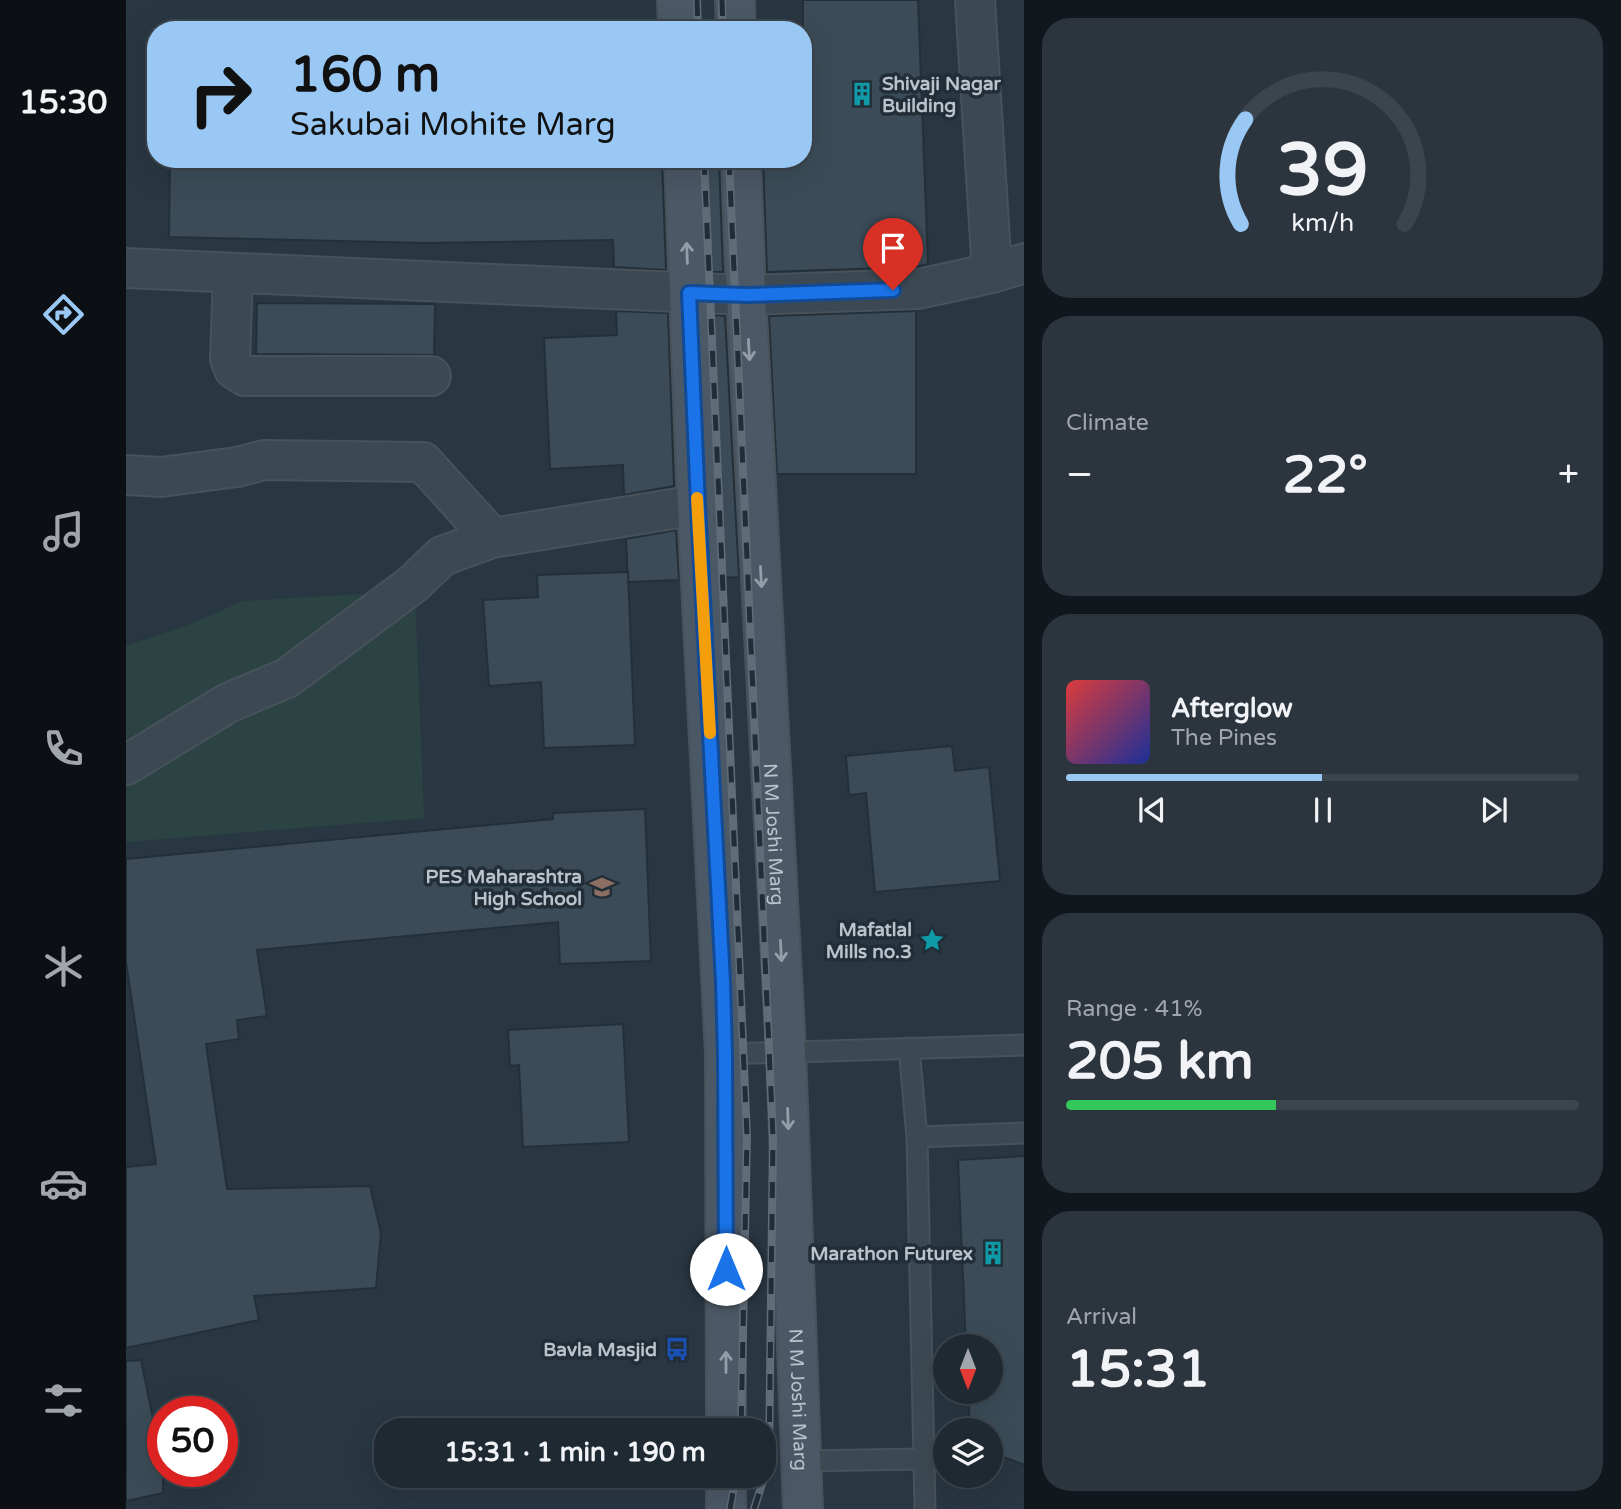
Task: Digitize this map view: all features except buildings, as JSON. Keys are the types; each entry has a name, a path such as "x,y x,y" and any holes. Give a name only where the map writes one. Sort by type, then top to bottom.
{"main road":[{"path":"677,0 678,21"},
{"path":"735,0 736,21"},
{"path":"684,168 725,1054 726,1418"},
{"name":"N M Joshi Marg","path":"741,168 786,1051 803,1509"},
{"path":"726,1488 726,1509"}],"street":[{"path":"126,268 746,295 918,289 1008,268 975,0"},
{"path":"233,273 230,359 234,369 245,376 431,376"},
{"path":"126,475 161,477 237,467 264,460 423,462 492,538"},
{"path":"126,765 228,703 287,678 413,584 442,556 492,538 698,505"}],"lane":[{"path":"725,1054 1024,1045"},
{"path":"909,1048 917,1137 925,1509"},
{"path":"917,1137 1024,1133"},
{"path":"801,1461 923,1459"}],"green space":[{"path":"415,591 424,818 126,842 126,646 191,624 243,601"}],"railway":[{"path":"697,0 698,21"},
{"path":"722,0 723,21"},
{"path":"704,168 747,1136 741,1418"},
{"path":"729,168 773,1137 770,1418"},
{"path":"730,1509 734,1488"},
{"path":"754,1509 761,1488"}],"slow traffic":[{"path":"697,498 710,733"}],"place":[{"name":"Shivaji Nagar Building","path":"862,94"},
{"name":"PES Maharashtra High School","path":"602,887"},
{"name":"Mafatlal Mills no.3","path":"932,940"},
{"name":"Marathon Futurex","path":"993,1253"},
{"name":"Bavla Masjid","path":"677,1349"}],"route":[{"path":"726,1269 723,982 689,293 746,295 893,290"}]}
